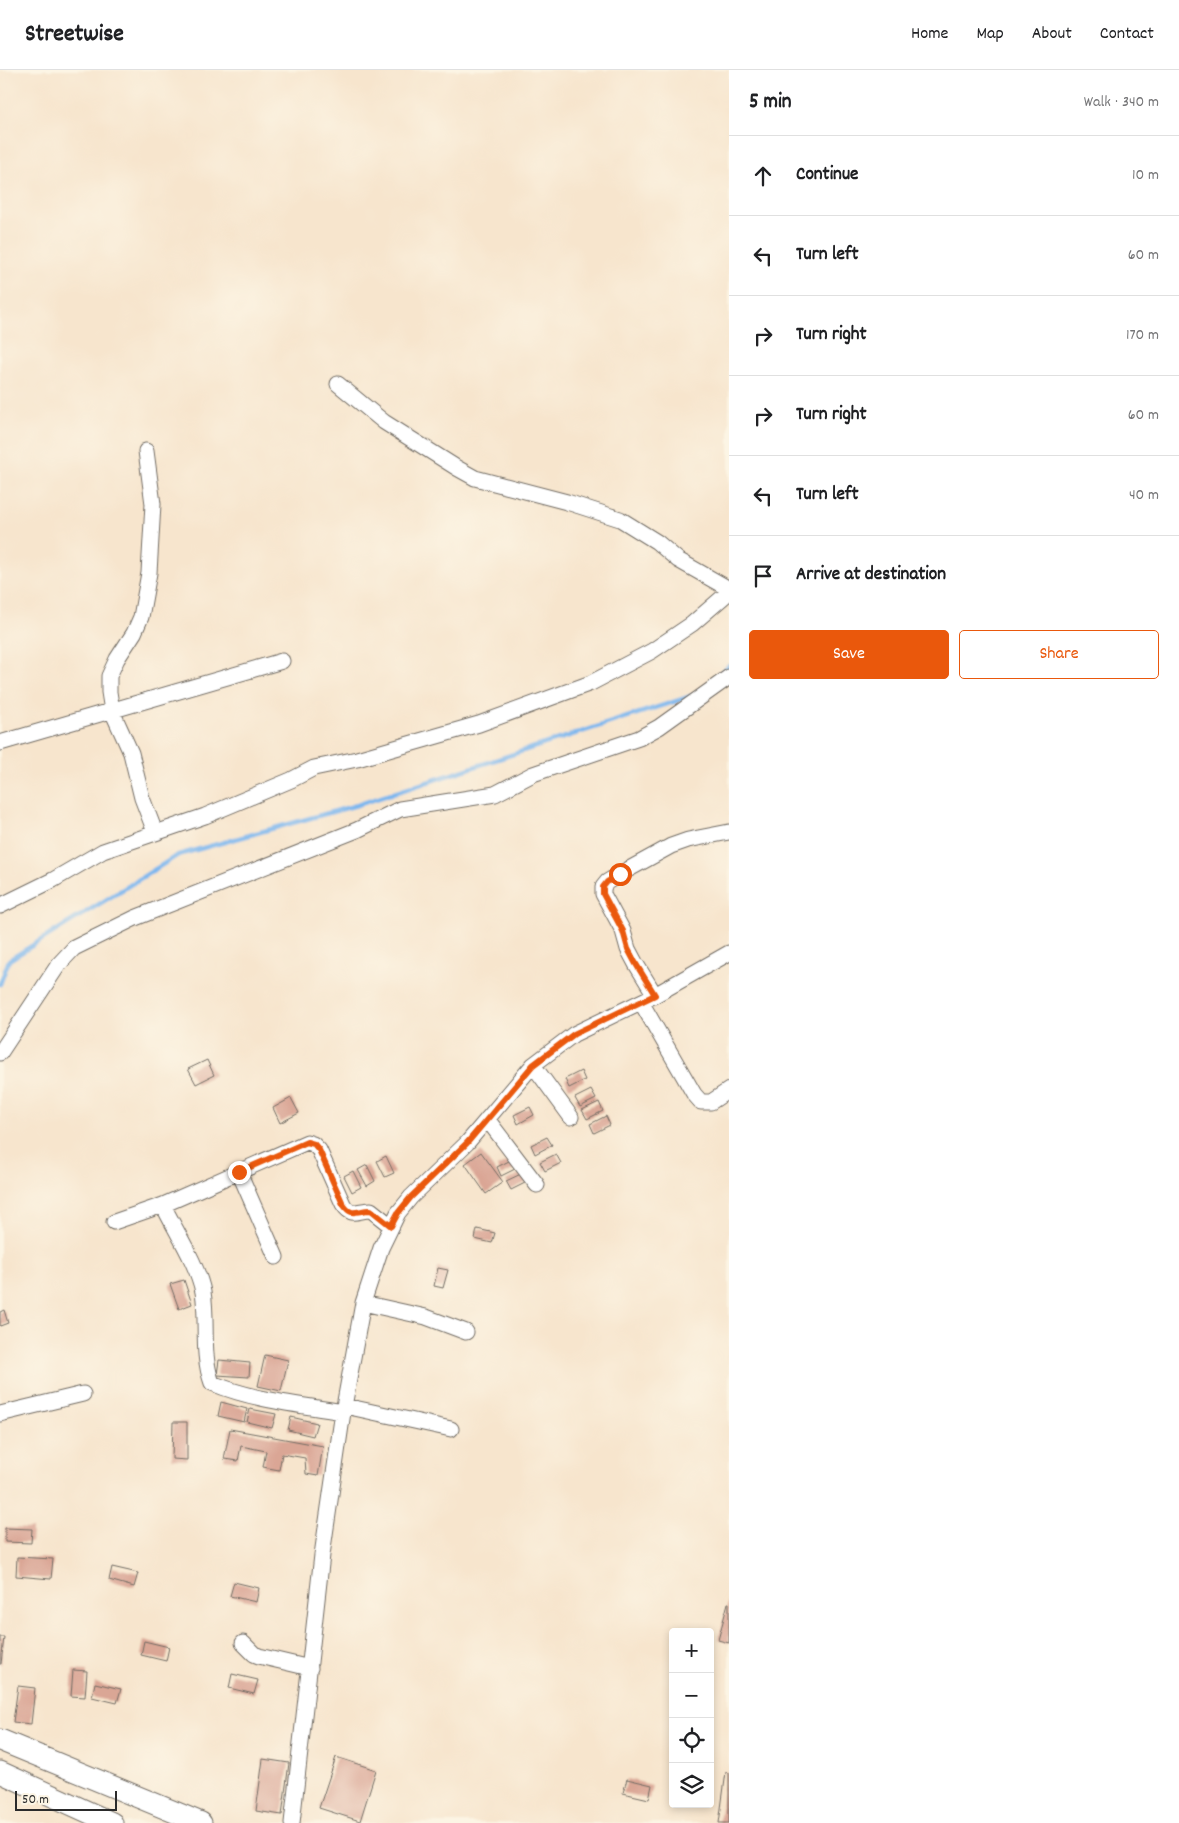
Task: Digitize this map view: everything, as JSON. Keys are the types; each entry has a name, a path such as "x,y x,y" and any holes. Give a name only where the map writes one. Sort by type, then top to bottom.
{"highway":[{"path":"0,1740 201,1823"},
{"path":"0,1772 112,1823"}],"street":[{"path":"0,906 53,880 103,851 205,816 291,780 314,768 357,759 479,724 591,683 652,651 692,624 729,591 678,560 657,542 620,519 567,502 475,478 384,422 338,384"},
{"path":"146,451 153,504 149,573 140,617 134,633 117,659 109,676 109,692 112,711 131,754 142,798 155,832"},
{"path":"0,743 282,662"},
{"path":"0,1053 59,964 74,948 135,918 357,830 400,809 495,794 533,774 638,738 659,727 729,677"},
{"path":"655,995 628,949 623,931 603,894 603,887 607,882 620,874 671,846 688,840 729,832"},
{"path":"292,1823 322,1555 344,1409 363,1303 381,1248 391,1226 398,1213 411,1197 467,1143 533,1065 574,1034 655,995 729,953"},
{"path":"641,1002 700,1102 711,1102 729,1090"},
{"path":"533,1065 571,1117"},
{"path":"487,1119 537,1185"},
{"path":"114,1222 163,1205 307,1142 314,1144 319,1150 343,1204 348,1211 371,1210 391,1226"},
{"path":"239,1172 276,1256"},
{"path":"163,1205 196,1270 203,1292 206,1364 212,1383 227,1389 263,1398 344,1409 451,1429"},
{"path":"363,1303 426,1317 466,1332"},
{"path":"0,1414 83,1394"},
{"path":"243,1643 254,1654 259,1656 310,1668"}],"building":[{"path":"207,1060 214,1075 196,1084 188,1069"},
{"path":"581,1071 585,1080 569,1088 565,1079"},
{"path":"591,1090 596,1099 580,1107 575,1098"},
{"path":"291,1098 299,1113 280,1123 273,1108"},
{"path":"599,1102 603,1111 587,1119 582,1110"},
{"path":"530,1107 534,1115 518,1124 514,1115"},
{"path":"606,1116 610,1125 594,1133 590,1124"},
{"path":"547,1137 552,1145 535,1154 531,1145"},
{"path":"481,1152 503,1182 486,1194 465,1164"},
{"path":"556,1154 561,1163 545,1171 540,1162"},
{"path":"386,1156 394,1173 385,1177 377,1161"},
{"path":"513,1159 517,1168 501,1176 497,1167"},
{"path":"367,1165 375,1181 367,1186 358,1170"},
{"path":"353,1171 361,1187 352,1192 344,1176"},
{"path":"523,1173 527,1182 511,1190 506,1181"},
{"path":"477,1229 495,1233 492,1243 475,1239"},
{"path":"438,1268 448,1270 443,1288 434,1286"},
{"path":"184,1280 192,1304 179,1309 170,1284"},
{"path":"4,1310 8,1323 0,1326 0,1312"},
{"path":"265,1355 288,1360 281,1391 258,1386"},
{"path":"219,1360 250,1363 249,1377 217,1375"},
{"path":"221,1402 247,1409 244,1422 218,1416"},
{"path":"250,1409 276,1414 272,1428 247,1422"},
{"path":"291,1417 317,1423 313,1436 288,1430"},
{"path":"173,1422 187,1422 187,1460 172,1459"},
{"path":"230,1429 323,1446 318,1476 306,1474 305,1458 282,1454 279,1470 263,1467 266,1451 241,1446 238,1461 224,1459"},
{"path":"5,1528 32,1529 31,1543 5,1542"},
{"path":"17,1557 53,1559 51,1579 16,1576"},
{"path":"112,1567 138,1573 134,1587 109,1580"},
{"path":"234,1582 259,1588 256,1602 230,1596"},
{"path":"729,1603 729,1643 718,1640"},
{"path":"0,1637 4,1637 1,1664 0,1664"},
{"path":"144,1641 169,1647 166,1661 141,1655"},
{"path":"73,1670 87,1671 85,1697 71,1696"},
{"path":"232,1674 258,1680 254,1694 229,1688"},
{"path":"95,1683 121,1689 117,1703 92,1697"},
{"path":"18,1686 35,1688 31,1724 13,1722"},
{"path":"336,1757 376,1770 360,1821 319,1808"},
{"path":"263,1759 289,1763 282,1815 256,1811"},
{"path":"726,1772 729,1773 729,1823 719,1823"},
{"path":"627,1779 652,1785 649,1799 623,1793"}],"waterway":[{"path":"716,678 729,666"},
{"path":"0,984 9,960 178,855 357,805 692,696"}],"route":[{"path":"239,1172 307,1142 314,1144 319,1150 343,1204 348,1211 371,1210 376,1212 391,1226 398,1213 411,1197 467,1143 533,1065 574,1034 655,995 628,949 623,931 603,894 603,887 607,882 620,874"}]}
